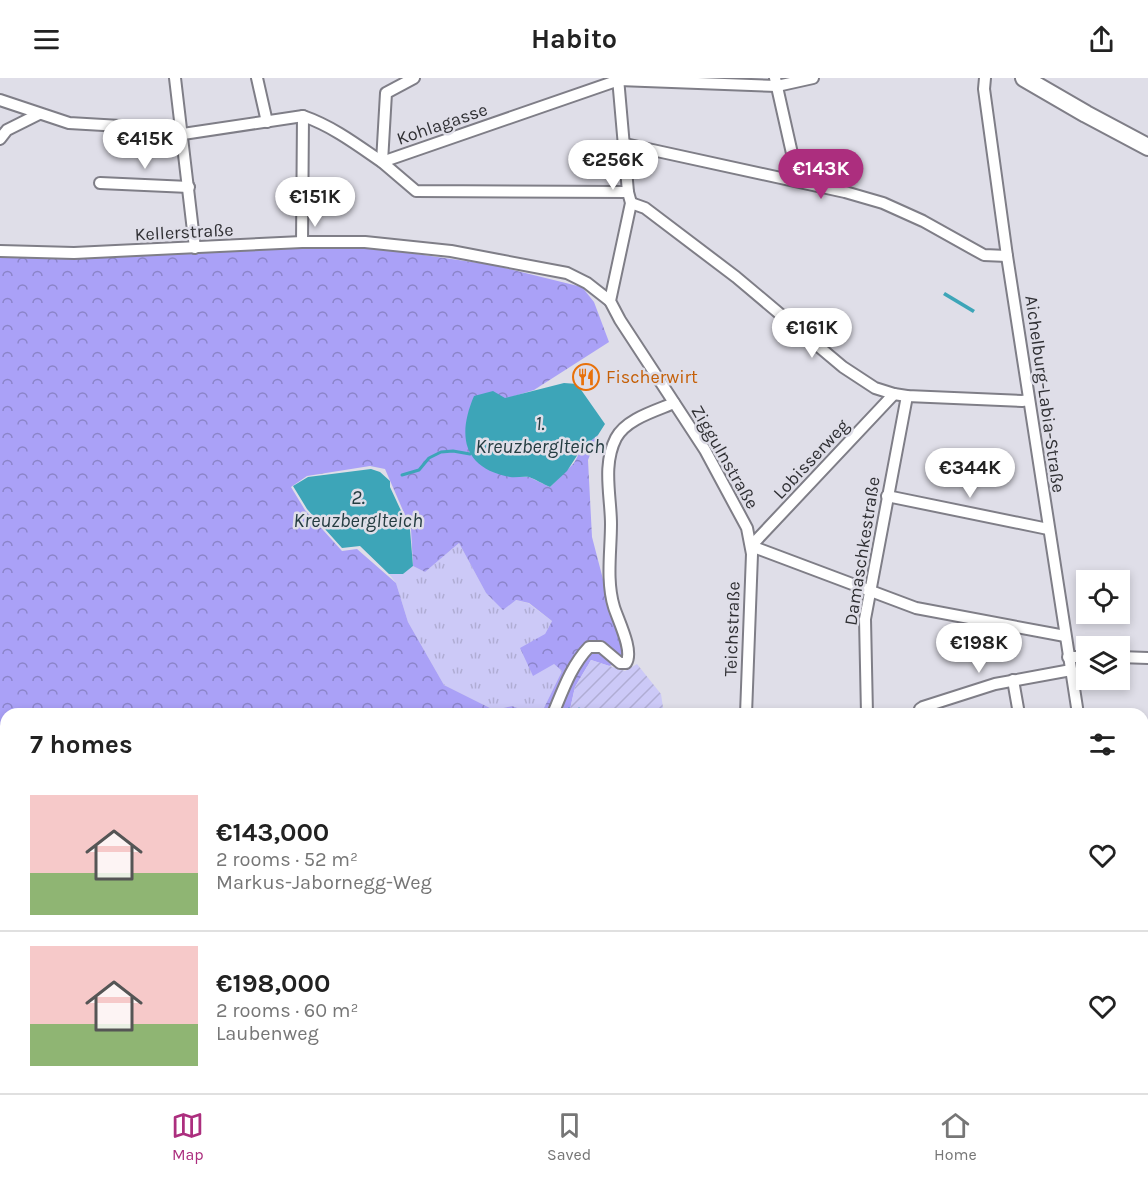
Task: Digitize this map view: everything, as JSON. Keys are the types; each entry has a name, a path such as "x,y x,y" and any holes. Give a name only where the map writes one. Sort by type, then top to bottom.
{"main road":[{"path":"1024,78 1108,127 1148,147"}],"street":[{"path":"175,78 195,248"},
{"path":"257,78 267,122"},
{"path":"414,78 386,93 382,162 416,191 629,197 736,277 843,367 875,388 907,396 1029,400"},
{"path":"610,301 629,197 619,79 776,82 813,78"},
{"name":"Aichelburg-Labia-Straße","path":"985,78 984,89 1007,256 1077,708"},
{"name":"Kohlagasse","path":"303,116 339,132 382,162 619,79"},
{"path":"776,82 798,180"},
{"path":"0,100 39,114 78,124 138,127 183,134 303,116 302,242"},
{"path":"0,139 7,130 39,114"},
{"path":"625,144 798,180 883,203 923,220 984,255 1007,256"},
{"path":"100,183 189,187"},
{"name":"Kellerstraße","path":"0,251 74,253 302,242 365,242 451,251 567,273 587,283 610,301"},
{"name":"Ziggulnstraße","path":"610,301 705,450 747,528 751,546"},
{"name":"Lobisserweg","path":"751,546 894,394"},
{"name":"Damaschkestraße","path":"867,708 865,619 907,396"},
{"path":"555,708 568,677 579,658 589,647 601,646 620,663 626,663 629,659 626,641 613,606 611,588 611,516 608,489 610,460 615,440 629,424 674,403"},
{"path":"887,496 1048,529"},
{"path":"751,546 916,608 1065,636"},
{"name":"Teichstraße","path":"746,708 751,546"},
{"path":"1068,657 1076,657"},
{"path":"1130,657 1148,658"},
{"path":"922,708 1014,680 1071,670"},
{"path":"1014,680 1018,708"}],"green space":[{"path":"361,246 493,265 582,287 594,302 609,342 534,390 505,399 510,477 529,477 550,487 574,463 582,448 598,435 588,460 592,537 626,661 609,666 591,660 575,687 570,708 544,708 562,671 554,664 533,676 520,648 545,634 552,621 529,603 516,600 503,610 486,593 459,543 425,572 413,566 411,529 385,469 370,466 307,476 291,487 305,510 342,551 357,549 396,583 408,622 444,685 490,708 0,708 0,255 78,258"},
{"path":"459,543 486,593 503,609 515,600 528,603 552,621 545,634 554,664 562,671 544,708 512,706 490,708 444,685 408,622 396,583 389,574 403,574 413,566 425,572"},
{"path":"591,660 625,671 637,664 661,694 663,708 570,708 575,687"}],"water":[{"path":"945,292 975,310 973,313 943,295"},
{"name":"1. Kreuzberglteich","path":"564,383 577,384 605,424 598,435 582,448 567,471 550,487 529,477 510,477 494,473 473,458 468,448 466,424 474,396 493,391 505,398"},
{"name":"2. Kreuzberglteich","path":"371,469 380,472 390,481 390,487 410,530 413,566 403,574 389,574 360,546 342,548 307,509 293,486 308,477"}],"waterway":[{"path":"402,475 419,470 429,458 441,452 453,451 470,454"}],"place":[{"name":"Fischerwirt","path":"586,377"}]}
